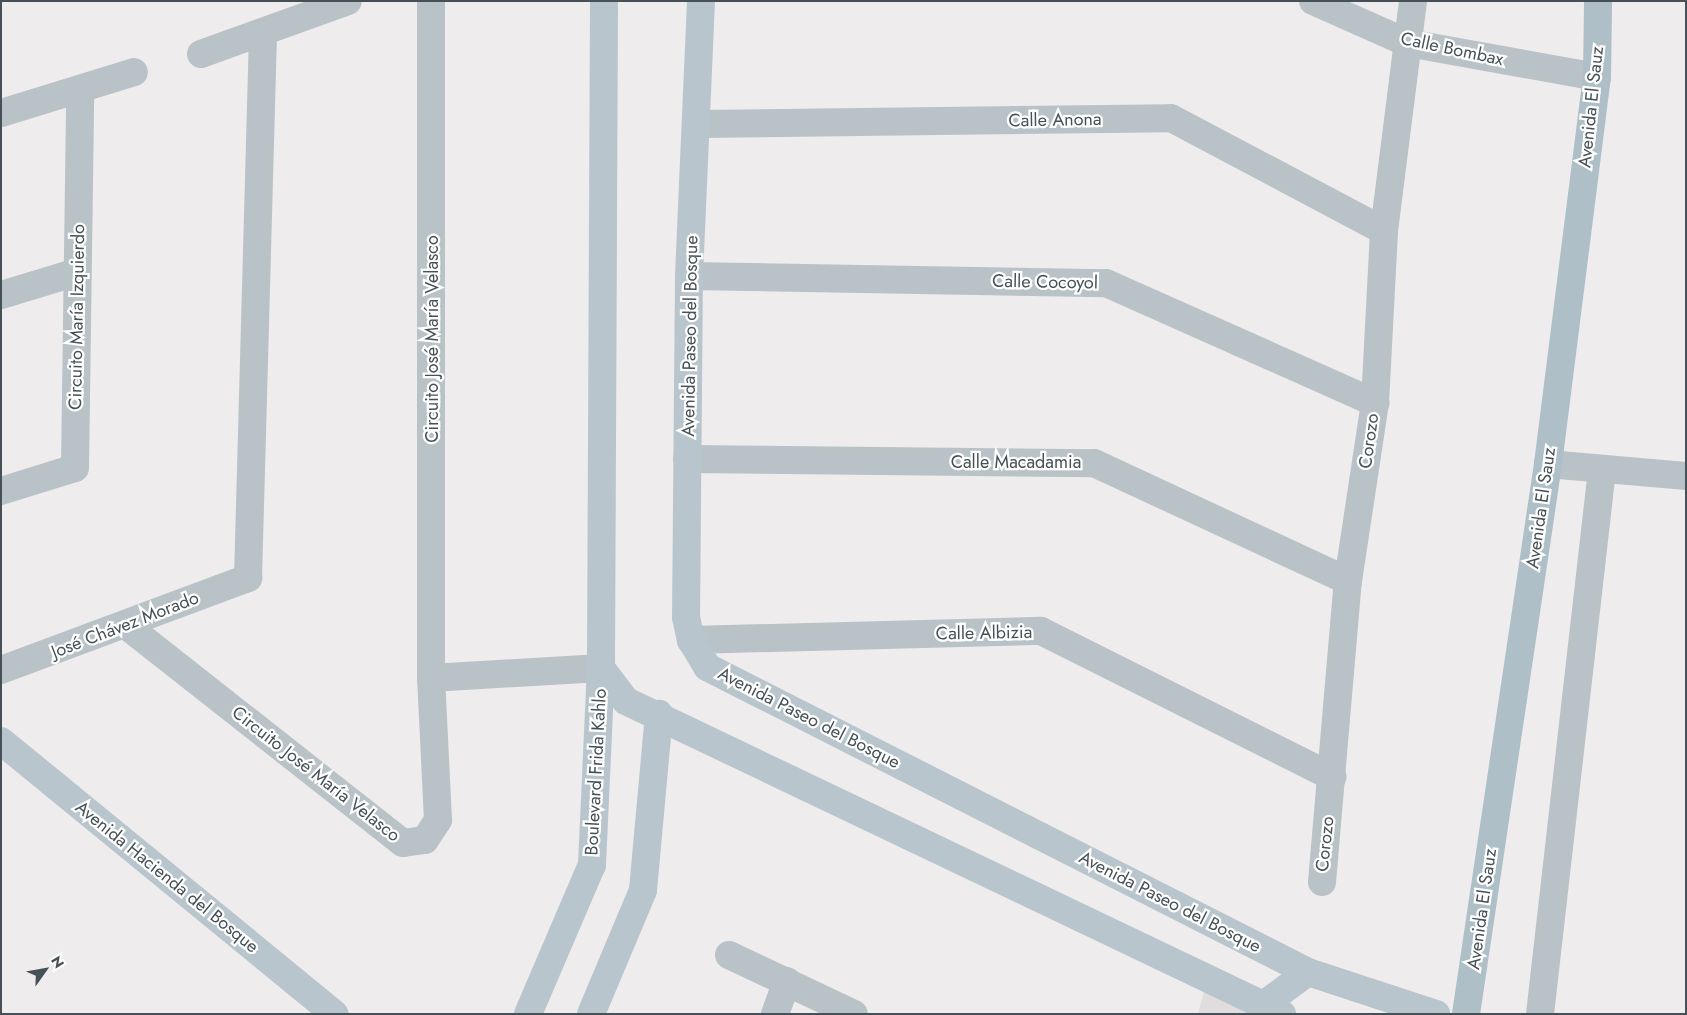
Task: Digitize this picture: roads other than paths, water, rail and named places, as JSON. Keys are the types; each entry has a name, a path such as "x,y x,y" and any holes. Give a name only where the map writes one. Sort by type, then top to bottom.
{"main road":[{"path":"604,1 601,668 626,701 658,714 1272,1010 1308,972"},
{"name":"Avenida Paseo del Bosque","path":"701,1 698,124 689,276 686,617 691,640 707,666 1308,972 1436,1014"},
{"name":"Avenida El Sauz","path":"1466,1014 1548,464 1597,77 1598,1"},
{"name":"Boulevard Frida Kahlo","path":"528,1014 592,865 601,668"},
{"path":"591,1014 643,890 658,714"},
{"name":"Avenida Hacienda del Bosque","path":"1,741 334,1014"}],"street":[{"path":"201,54 263,34 348,1"},
{"name":"Circuito José María Velasco","path":"128,626 403,843 426,840 438,820 431,678 431,1"},
{"name":"Calle Bombax","path":"1313,1 1408,43 1597,77"},
{"name":"Corozo","path":"1322,882 1348,581 1375,403 1384,232 1413,1"},
{"name":"José Chávez Morado","path":"1,670 128,626 248,578 263,34"},
{"path":"1,113 134,72"},
{"name":"Circuito María Izquierdo","path":"1,491 76,468 76,272 80,89"},
{"name":"Calle Anona","path":"698,124 1171,118 1384,232"},
{"path":"1,295 76,272"},
{"name":"Calle Cocoyol","path":"689,276 1106,283 1375,403"},
{"name":"Calle Macadamia","path":"688,460 1094,463 1348,581"},
{"path":"1548,464 1686,476"},
{"path":"1540,1014 1602,470"},
{"name":"Calle Albizia","path":"691,640 1041,631 1332,777"},
{"path":"431,678 601,668"},
{"path":"729,955 854,1014"},
{"path":"775,1014 787,981"}]}
